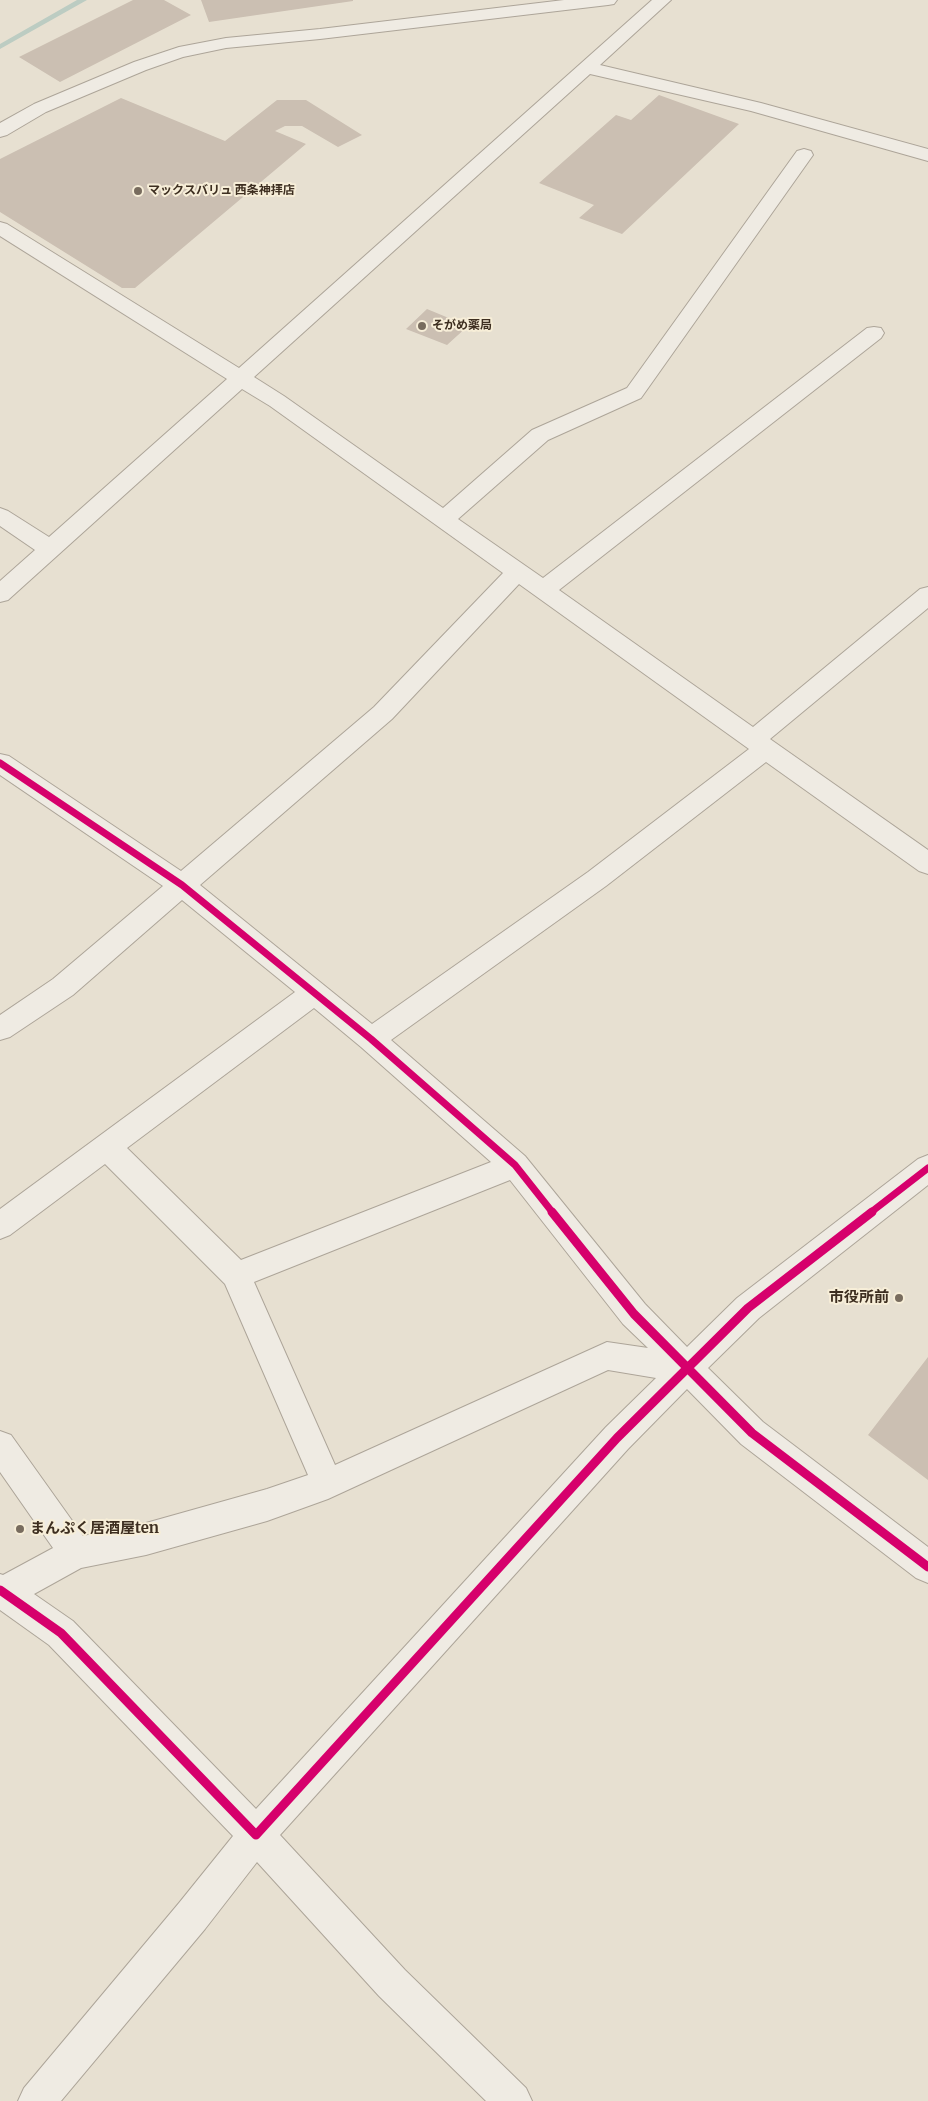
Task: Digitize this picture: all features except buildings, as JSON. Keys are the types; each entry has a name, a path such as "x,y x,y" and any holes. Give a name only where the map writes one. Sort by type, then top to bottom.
{"street":[{"path":"0,130 40,108 140,66 179,52 226,43 320,34 608,0"},
{"path":"0,594 662,0"},
{"path":"588,68 755,107 928,155"},
{"path":"444,520 540,435 634,393 804,154"},
{"path":"0,228 277,401 928,864"},
{"path":"542,590 874,333"},
{"path":"0,516 50,549"},
{"path":"0,1029 63,987 383,713 517,572"},
{"path":"371,1039 597,880 759,744 928,595"},
{"path":"6,775 182,885 371,1039 516,1166 634,1314 686,1369 752,1433 928,1567"},
{"path":"0,1226 315,992"},
{"path":"107,1147 236,1275 328,1484"},
{"path":"236,1275 516,1166"},
{"path":"37,2101 192,1916 256,1835 617,1438 748,1308 928,1168"},
{"path":"513,2101 392,1983 256,1835 61,1633 2,1591 76,1553 164,1534 267,1505 328,1484 607,1356 686,1369"},
{"path":"0,1446 76,1553"}],"waterway":[{"path":"0,47 83,0"}],"cycle path":[{"path":"0,763 182,885 371,1039 515,1165 634,1314 752,1433 928,1567"},
{"path":"0,1590 61,1633 256,1835 617,1438 686,1369 748,1308 928,1168"}],"place":[{"name":"マックスバリュ 西条神拝店","path":"138,191"},
{"name":"そがめ薬局","path":"422,326"},
{"name":"市役所前","path":"899,1298"},
{"name":"まんぷく居酒屋ten","path":"20,1529"}]}
